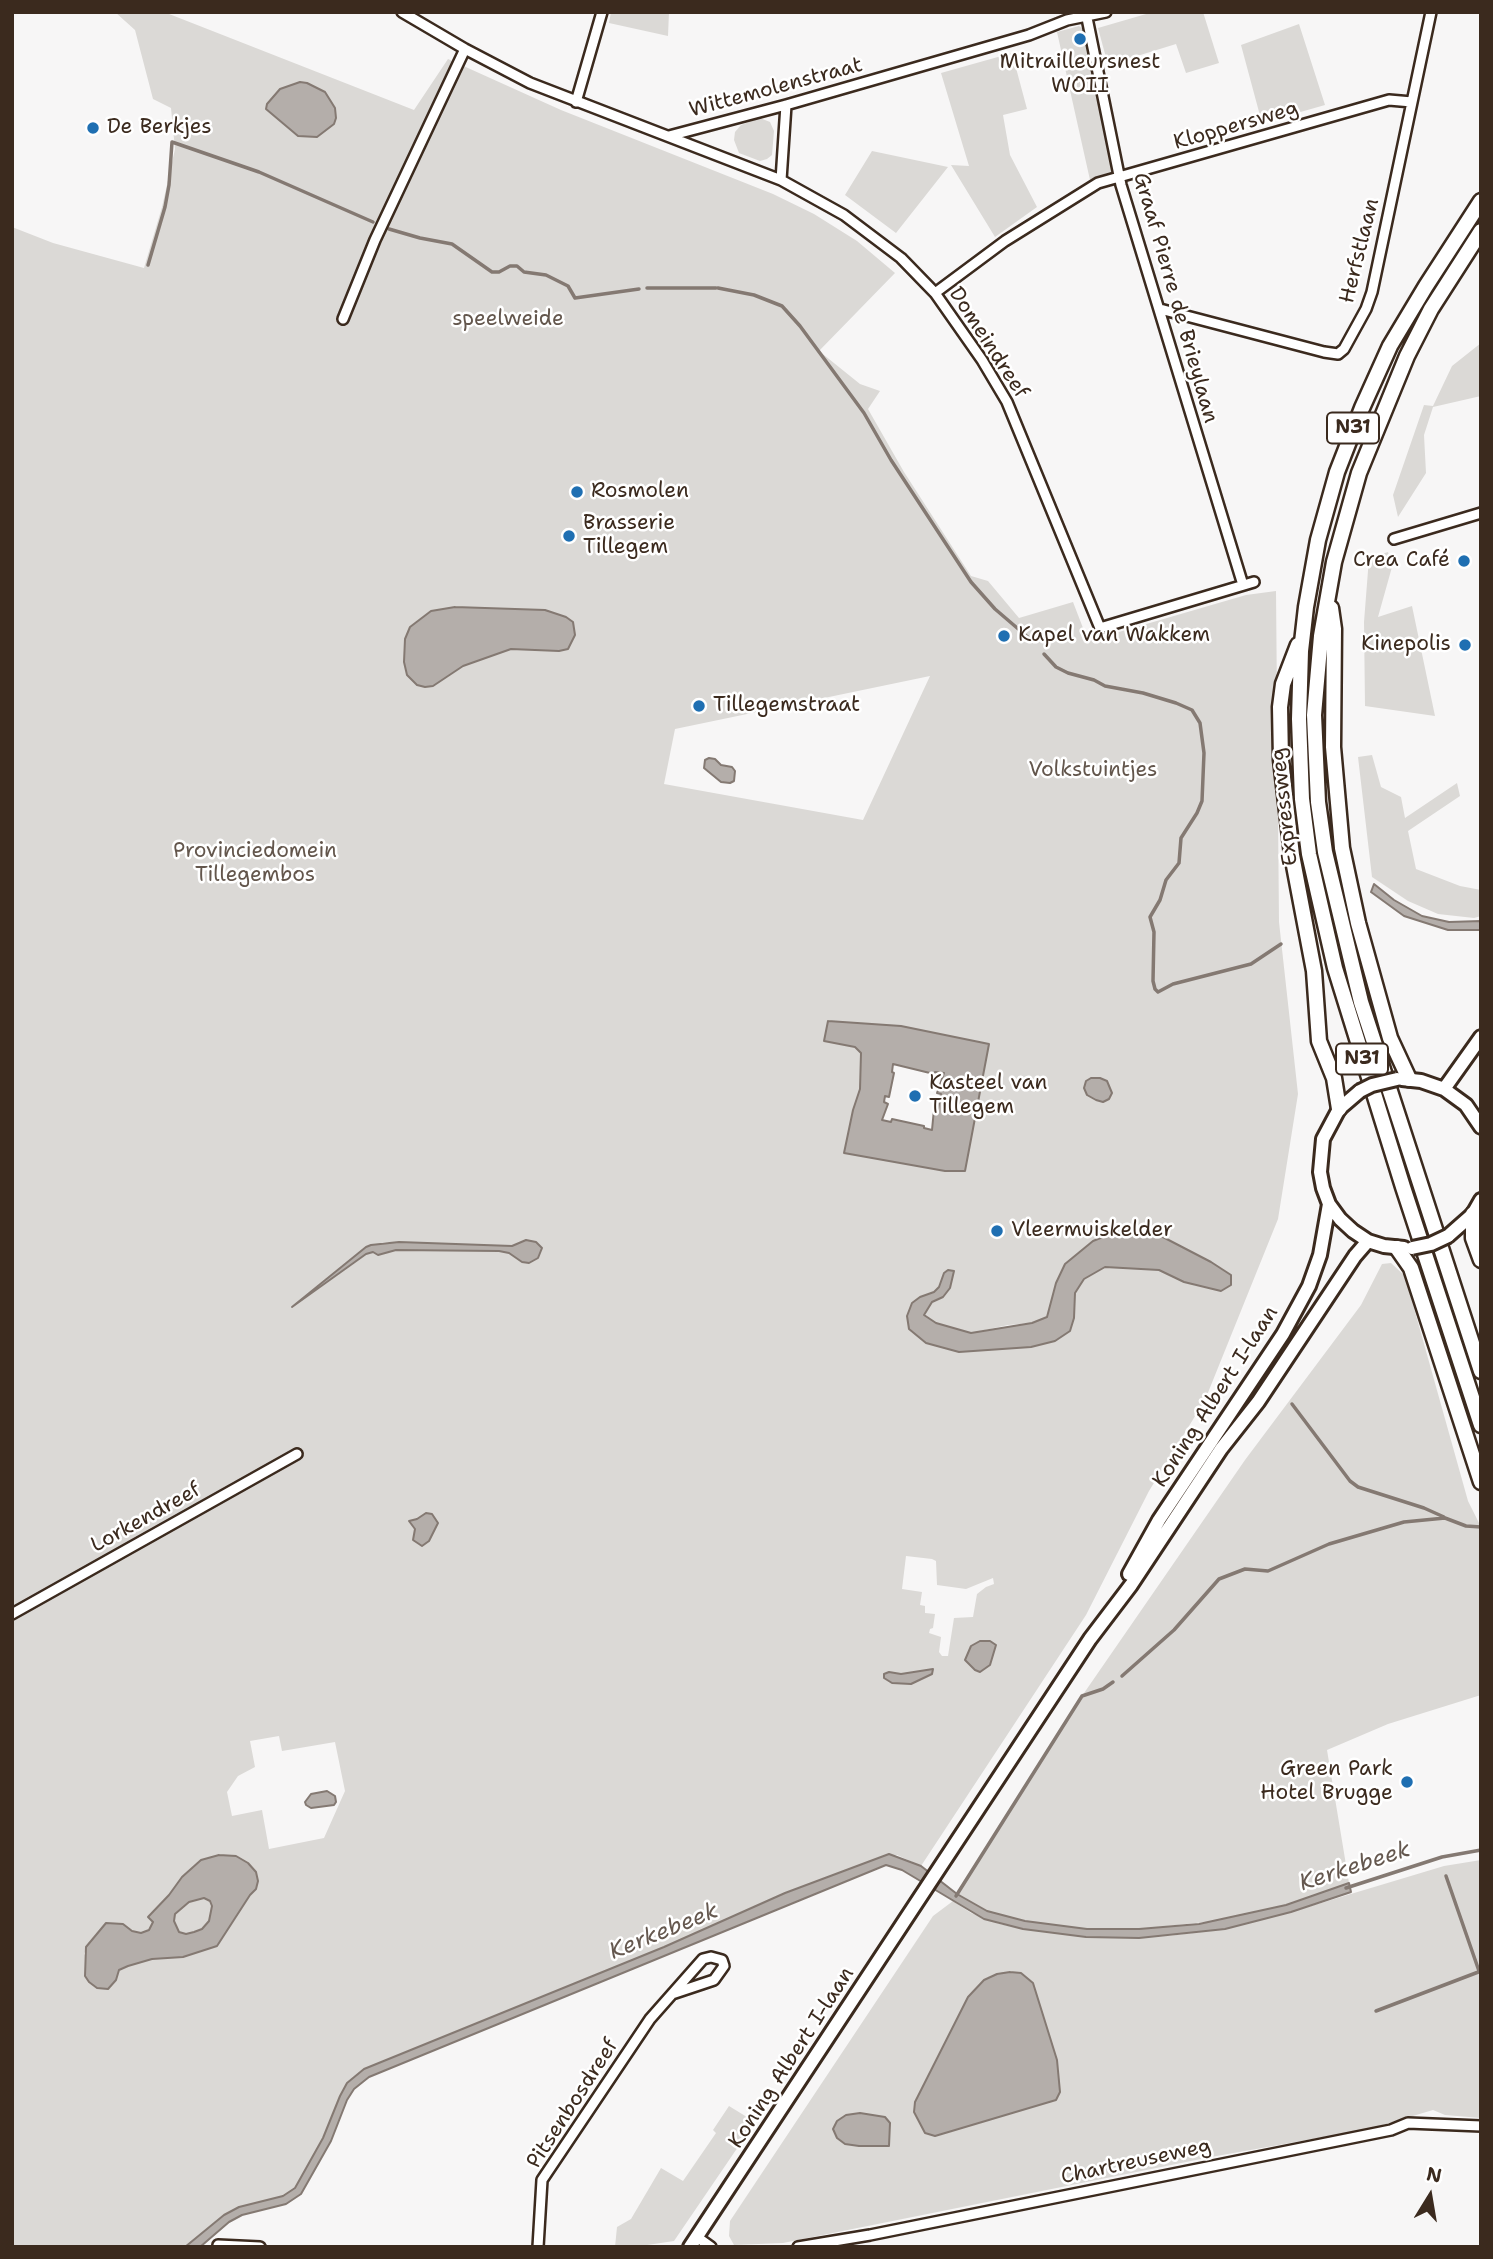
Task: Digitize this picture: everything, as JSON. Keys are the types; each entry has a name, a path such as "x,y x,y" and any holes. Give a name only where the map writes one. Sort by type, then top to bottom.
{"highway":[{"name":"Expressweg","path":"1481,201 1404,322 1349,439 1318,540 1302,634 1299,719 1302,799 1309,853 1322,916 1347,1010 1481,1425"},
{"name":"Expressweg","path":"1481,231 1432,309 1407,356 1359,473 1341,533 1328,593 1315,683 1314,715 1318,802 1325,852 1361,1002 1481,1371"},
{"name":"N31","path":"1328,593 1334,629 1333,747 1342,848 1358,923 1403,1079"},
{"name":"N31","path":"1302,634 1283,684 1280,707 1281,760 1290,844 1314,971 1318,1041 1334,1078 1339,1109"},
{"path":"1472,1214 1473,1238 1481,1260"},
{"path":"1404,1248 1481,1482"}],"main road":[{"path":"1444,1089 1481,1037"},
{"path":"1403,1079 1433,1084 1444,1089 1466,1105 1481,1127"},
{"name":"Koning Albert I-laan","path":"1403,1079 1372,1085 1360,1091 1339,1109 1329,1123 1320,1155 1320,1172 1329,1204 1353,1231 1368,1241 1404,1248"},
{"path":"1404,1248 1431,1244 1448,1236 1472,1214 1481,1200"},
{"name":"Koning Albert I-laan","path":"694,2242 1116,1603 1159,1520 1283,1334 1309,1286 1320,1255 1329,1204"},
{"name":"Koning Albert I-laan","path":"1116,1603 1368,1241"}],"street":[{"name":"Wittemolenstraat","path":"402,12 530,83 667,136 786,105 1029,35 1066,16 1087,18 1106,12"},
{"path":"576,102 602,12"},
{"name":"Herfstlaan","path":"1160,309 1324,352 1338,354 1344,349 1366,309 1372,292 1431,12"},
{"name":"Graaf Pierre de Brieylaan","path":"1087,18 1121,177 1243,585"},
{"path":"344,319 364,265 465,49"},
{"name":"Kloppersweg","path":"935,293 1016,234 1098,183 1393,99 1412,102"},
{"path":"781,180 786,105"},
{"name":"Domeindreef","path":"667,136 781,180 829,205 901,258 935,293 989,370 1012,411 1100,628 1243,585"},
{"path":"1394,539 1481,513"},
{"path":"1243,585 1254,582"},
{"name":"Lorkendreef","path":"12,1614 297,1454"},
{"name":"Pitsenbosdreef","path":"538,2247 542,2180 650,2019 703,1959 711,1957 722,1960 724,1966 714,1980 673,1994"},
{"name":"Chartreuseweg","path":"799,2247 1391,2130 1408,2123 1481,2126"},
{"path":"694,2242 711,2247"},
{"path":"218,2245 260,2247"}],"green space":[{"name":"Provinciedomein Tillegembos","path":"115,12 164,12 414,110 448,59 561,110 773,194 814,214 857,241 895,273 819,351 860,384 880,391 868,409 904,472 971,576 988,581 1019,618 1073,602 1088,641 1246,595 1276,591 1279,922 1298,1094 1278,1219 1205,1400 1149,1491 1086,1615 921,1866 897,1855 785,1893 664,1947 364,2069 347,2083 323,2138 295,2188 283,2196 239,2207 224,2215 185,2247 12,2247 12,227 53,243 144,268 175,149 171,108 153,99 135,30","holes":["431,611 568,649 511,649 463,666 446,678 410,627","930,676 863,820 664,784 675,729","828,1021 901,1026 989,1044 965,1170 844,1153 860,1089 861,1053","1135,1230 1160,1235 1231,1275 1220,1291 1184,1282 1159,1270 1105,1267 1084,1279 1075,1293 1074,1318 1031,1347 959,1352 926,1343 909,1329 907,1316 912,1303 934,1292 944,1273 943,1297 932,1302 924,1315 936,1323 971,1333 1032,1323 1047,1317 1065,1264 1113,1233","382,1242 512,1246 520,1244 522,1262 509,1253 499,1251 373,1252 366,1254 293,1306 366,1247 378,1246","906,1556 936,1561 937,1585 966,1589 993,1578 994,1584 977,1594 973,1617 954,1618 948,1656 942,1656 939,1652 941,1637 929,1633 933,1628 935,1614 925,1613 925,1606 920,1605 922,1592 902,1589","933,1669 930,1675 911,1684 892,1683 884,1678 884,1674 901,1674","279,1736 282,1751 335,1742 345,1791 324,1838 269,1849 262,1810 232,1816 227,1792 238,1776 255,1767 250,1741","219,1855 236,1856 256,1889 217,1946 183,1957 152,1959 128,1966 118,1970 116,1980 84,1954 90,1941 106,1923 123,1924 132,1931 141,1933 149,1930 162,1903 201,1860"]},
{"path":"611,12 669,12 668,36 609,23"},
{"path":"1153,12 1203,12 1219,63 1186,73 1176,44 1108,65 1098,28"},
{"path":"1299,24 1325,105 1262,123 1241,45"},
{"path":"1079,26 1086,31 1113,169 1109,175 1090,180 1057,32"},
{"path":"1012,53 1027,109 1003,115 1010,155 1037,207 995,237 951,165 969,166 941,73"},
{"path":"760,118 770,122 774,131 772,155 760,161 739,153 734,140 735,132 741,125"},
{"path":"872,151 948,167 896,233 845,195"},
{"path":"1481,343 1481,396 1433,407 1424,435 1426,473 1398,517 1393,495 1424,405 1433,406 1452,366"},
{"path":"1388,552 1392,567 1378,617 1412,606 1435,716 1365,706 1364,622 1369,558"},
{"path":"1372,755 1381,787 1401,797 1405,818 1457,783 1460,796 1408,831 1416,869 1460,886 1481,890 1481,916 1474,918 1438,914 1408,901 1372,877 1358,757"},
{"path":"1391,1263 1405,1276 1468,1501 1481,1527 1481,1695 1388,1724 1327,1750 1349,1883 1286,1905 1224,1920 1139,1929 1087,1929 1025,1921 987,1911 957,1894 1082,1696 1245,1460 1361,1305 1382,1264"},
{"path":"1481,1860 1481,2118 1445,2115 1433,2110 1369,2129 1211,2157 783,2243 734,2245 729,2236 730,2221 933,1916 953,1901 971,1913 1023,1929 1086,1937 1168,1936 1225,1929 1444,1866","holes":["1021,1973 1033,1983 1057,2060 1060,2092 997,1974"]},
{"path":"204,1898 210,1901 212,1907 209,1921 202,1929 194,1932 179,1932 174,1921 175,1914 189,1902"},
{"path":"729,2106 755,2122 674,2241 615,2247 617,2227 631,2219 661,2168 683,2181 716,2133 713,2130"}],"shaded area":[{"path":"300,82 325,92 335,108 334,124 317,137 298,136 266,109 280,89"},
{"path":"455,607 545,610 573,622 575,635 568,649 511,649 463,666 433,686 417,685 407,675 404,662 405,639 410,627 431,611"},
{"path":"715,759 721,765 732,767 735,771 734,781 721,782 704,768 705,760"},
{"path":"1374,884 1394,900 1422,916 1449,922 1481,921 1481,930 1448,930 1404,916 1371,892"},
{"path":"828,1021 901,1026 989,1044 965,1171 945,1171 844,1153 860,1089 861,1053 855,1047 824,1041","holes":["893,1064 934,1074 944,1073 937,1093 941,1094 938,1109 934,1109 932,1130 892,1119 891,1122 882,1120 888,1104 884,1102 885,1096 889,1097"]},
{"path":"1091,1078 1107,1081 1112,1093 1109,1099 1103,1102 1087,1095 1084,1088 1086,1081"},
{"path":"1135,1230 1159,1235 1211,1262 1231,1275 1231,1285 1221,1291 1184,1282 1159,1270 1105,1267 1084,1279 1075,1293 1074,1318 1070,1331 1055,1341 1031,1347 959,1352 926,1343 909,1329 907,1316 912,1303 934,1292 948,1270 954,1271 950,1288 943,1297 932,1302 924,1315 936,1323 971,1333 1032,1323 1047,1317 1056,1283 1065,1264 1093,1241 1113,1233"},
{"path":"526,1240 536,1242 542,1248 538,1258 529,1263 499,1251 396,1250 378,1255 373,1252 366,1254 292,1307 371,1245 399,1242 512,1246"},
{"path":"426,1513 432,1514 438,1523 429,1541 422,1546 413,1540 415,1529 409,1521"},
{"path":"980,1641 990,1641 996,1645 990,1665 980,1672 965,1660 971,1646"},
{"path":"933,1669 932,1674 911,1684 892,1683 884,1678 884,1674 889,1672 901,1674"},
{"path":"327,1791 335,1796 334,1805 311,1808 306,1805 305,1802 311,1794"},
{"path":"889,1854 921,1866 957,1894 987,1911 1025,1921 1087,1929 1139,1929 1199,1924 1286,1905 1349,1883 1351,1892 1291,1912 1225,1929 1139,1938 1086,1937 1023,1929 984,1919 902,1870 886,1865 369,2077 354,2089 347,2100 331,2141 301,2194 286,2204 242,2215 229,2222 200,2247 185,2247 224,2215 239,2207 283,2196 295,2188 323,2138 347,2083 364,2069 664,1947 785,1893"},
{"path":"219,1855 236,1856 256,1872 258,1881 256,1889 217,1946 183,1957 152,1959 128,1966 119,1970 116,1980 108,1989 97,1988 89,1982 85,1976 86,1947 106,1923 123,1924 132,1931 141,1933 149,1930 153,1922 148,1917 182,1877 201,1860","holes":["204,1898 210,1901 212,1906 209,1921 202,1929 186,1934 179,1932 174,1921 175,1914 189,1902"]},
{"path":"1010,1972 1021,1973 1033,1983 1057,2060 1060,2092 1056,2100 935,2136 925,2133 914,2112 915,2102 968,1997 984,1980"},
{"path":"860,2113 885,2117 890,2123 889,2146 845,2144 837,2138 833,2129 837,2121 846,2115"}],"waterway":[{"path":"148,265 165,207 172,142 259,172 373,222"},
{"path":"389,229 452,244 492,272 517,266 524,272 546,275 568,286 575,298 639,289"},
{"path":"647,288 716,288"},
{"path":"718,288 754,295 782,306 800,326 864,413 891,460 971,582 995,609 1030,639"},
{"path":"1044,654 1056,667 1068,673 1105,686 1143,693 1192,710 1200,723 1204,753 1202,801 1181,838 1179,863 1166,880 1160,900 1150,917 1154,932 1155,989 1158,992 1173,984 1251,964 1281,944"},
{"path":"1292,1404 1350,1481 1358,1487 1444,1517"},
{"path":"1122,1676 1174,1630 1219,1579 1245,1569 1268,1571 1329,1544 1404,1522 1445,1518 1466,1526 1481,1527"},
{"path":"956,1896 1082,1696 1103,1689 1113,1682"},
{"name":"Kerkebeek","path":"1346,1888 1442,1857 1481,1850"},
{"path":"1446,1876 1479,1971"},
{"path":"1376,2011 1481,1971"}],"place":[{"name":"Mitrailleursnest WOII","path":"1080,39"},
{"name":"De Berkjes","path":"93,128"},
{"name":"Rosmolen","path":"577,492"},
{"name":"Brasserie Tillegem","path":"569,536"},
{"name":"Crea Café","path":"1464,561"},
{"name":"Kapel van Wakkem","path":"1004,636"},
{"name":"Kinepolis","path":"1465,645"},
{"name":"Tillegemstraat","path":"699,706"},
{"name":"Kasteel van Tillegem","path":"915,1096"},
{"name":"Vleermuiskelder","path":"997,1231"},
{"name":"Green Park Hotel Brugge","path":"1407,1782"}],"park label":[{"name":"speelweide","path":"508,320"},
{"name":"Volkstuintjes","path":"1093,771"}]}
